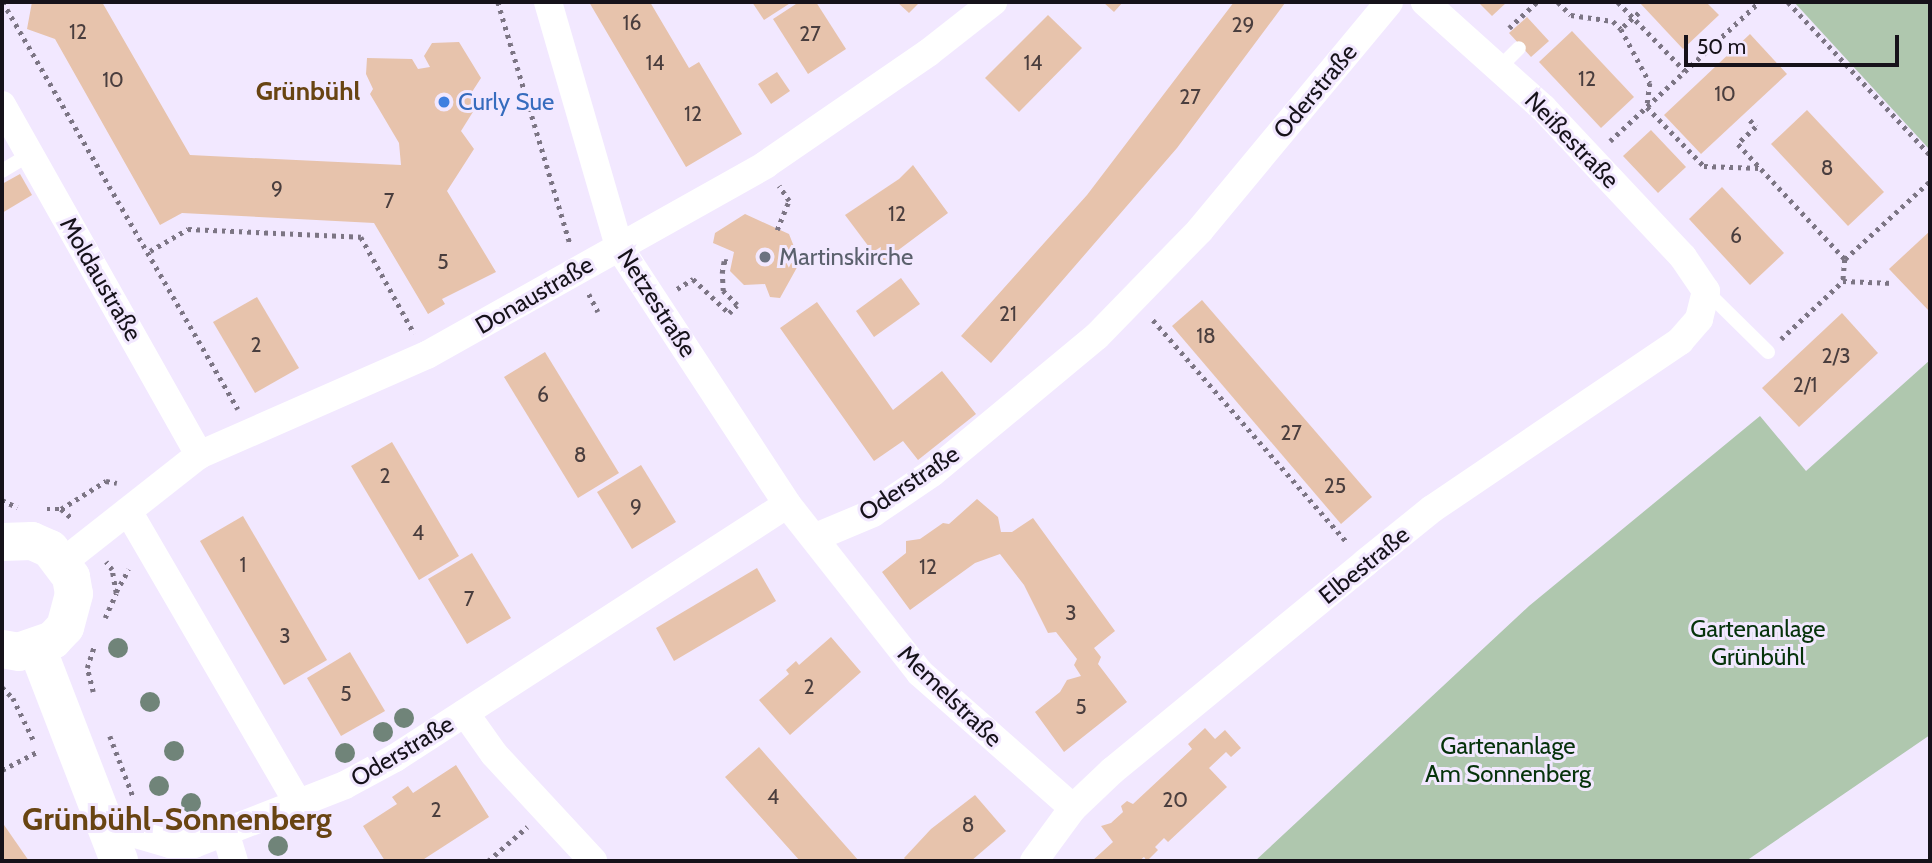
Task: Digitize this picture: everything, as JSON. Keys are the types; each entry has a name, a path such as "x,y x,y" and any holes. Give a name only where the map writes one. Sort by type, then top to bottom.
{"main road":[{"path":"2,542 33,541 63,562 74,594 72,611 59,634 20,649 105,825 119,861"}],"street":[{"name":"Netzestraße","path":"548,2 619,247 787,505"},
{"name":"Donaustraße","path":"63,562 200,455 427,355 765,165 928,53 992,2"},
{"name":"Oderstraße","path":"816,537 873,513 932,473 1097,335 1200,230 1388,2"},
{"name":"Neißestraße","path":"1425,2 1509,58 1592,159 1682,257 1706,291"},
{"name":"Moldaustraße","path":"2,105 200,455"},
{"name":"Elbestraße","path":"1034,861 1073,808 1112,771 1432,509 1680,341 1699,318 1706,291"},
{"name":"Oderstraße","path":"105,825 170,844 230,848 298,803 395,758 787,505"},
{"path":"787,505 816,537"},
{"path":"128,511 298,803"},
{"name":"Memelstraße","path":"816,537 864,607 920,673 1073,808"},
{"path":"465,713 533,814 593,861"}],"lane":[{"path":"2,170 30,154"},
{"path":"1706,291 1768,352"}],"path":[{"path":"3,2 150,251 252,434"},
{"path":"498,2 577,269 598,312"},
{"path":"1558,2 1571,15 1613,21 1621,30 1650,83 1647,107"},
{"path":"1618,2 1685,71"},
{"path":"1592,159 1759,2"},
{"path":"1789,2 1930,155"},
{"path":"1621,30 1639,13"},
{"path":"1647,107 1704,166 1760,168"},
{"path":"1749,120 1756,127 1738,144 1845,259"},
{"path":"765,165 789,201 777,230"},
{"path":"1768,352 1843,281 1845,259 1930,181"},
{"path":"150,251 188,229 361,237 427,355"},
{"path":"656,304 694,279 729,313 737,305 723,291 722,273 724,261 732,262"},
{"path":"1843,281 1893,283"},
{"path":"1134,298 1365,563"},
{"path":"61,509 106,481"},
{"path":"2,687 13,698 38,751 2,770"},
{"path":"488,861 533,814"}],"green space":[{"path":"1794,2 1930,2 1930,150"},
{"name":"Gartenanlage Grünbühl","path":"1930,360 1930,735 1746,861 1255,861 1529,606 1760,416 1806,471"}],"building":[{"path":"32,2 102,2 190,155 401,165 399,143 370,94 373,89 366,74 367,58 412,59 418,69 430,67 424,56 432,43 459,42 481,78 470,95 476,107 461,131 474,149 447,191 496,272 442,299 445,304 428,314 374,223 182,213 160,225 55,39 27,29"},
{"path":"589,2 650,2 689,68 699,62 742,134 686,167"},
{"path":"752,2 792,2 764,20"},
{"path":"799,2 816,2 846,49 808,74 773,19"},
{"path":"897,2 920,2 909,13"},
{"path":"1103,2 1123,2 1114,12"},
{"path":"1234,2 1285,3 1177,148 991,363 961,336 1087,195"},
{"path":"1478,2 1507,2 1492,16"},
{"path":"1639,2 1706,2 1719,15 1683,49"},
{"path":"1048,15 1082,48 1019,112 985,78"},
{"path":"1527,17 1549,41 1531,57 1509,33"},
{"path":"1572,31 1634,97 1601,128 1539,62"},
{"path":"1750,34 1787,74 1701,154 1664,115"},
{"path":"777,72 790,91 771,104 758,84"},
{"path":"1807,110 1884,192 1848,226 1771,144"},
{"path":"1651,130 1686,167 1658,193 1623,156"},
{"path":"913,165 948,213 881,263 845,215 899,179"},
{"path":"20,174 32,195 2,213 2,184"},
{"path":"1722,187 1784,253 1750,285 1689,219"},
{"name":"Martinskirche","path":"745,214 789,234 800,262 780,298 770,297 765,284 744,285 730,271 734,252 713,243 715,233"},
{"path":"1930,231 1930,312 1889,269"},
{"path":"901,278 920,304 874,337 856,311"},
{"path":"257,297 299,368 255,393 213,322"},
{"path":"1202,300 1372,497 1341,524 1172,326"},
{"path":"817,302 893,410 942,371 976,414 918,460 903,441 874,461 780,328"},
{"path":"1842,313 1878,353 1799,427 1762,388"},
{"path":"545,352 619,473 578,498 504,377"},
{"path":"392,442 459,556 419,580 351,466"},
{"path":"641,465 676,522 632,549 597,492"},
{"path":"977,499 998,517 1001,532 1012,532 1033,518 1115,631 1094,648 1101,657 1098,664 1127,702 1064,752 1035,712 1060,692 1067,680 1081,676 1074,665 1077,659 1056,632 1048,633 1024,585 1000,554 975,563 910,610 882,572 906,553 906,541 920,539 943,523 949,524"},
{"path":"243,516 327,660 284,685 200,541"},
{"path":"472,553 511,618 467,644 428,579"},
{"path":"757,568 776,601 674,661 656,628"},
{"path":"831,637 861,672 790,735 759,700 789,674 786,670 796,661 799,665"},
{"path":"350,652 385,711 341,736 307,678"},
{"path":"1205,728 1215,739 1225,730 1241,748 1231,757 1226,752 1209,768 1227,787 1168,842 1164,838 1155,847 1158,850 1147,861 1144,857 1139,861 1092,861 1113,842 1101,826 1111,823 1123,812 1121,806 1127,801 1133,804 1192,749 1188,744"},
{"path":"759,747 859,861 800,861 725,777"},
{"path":"456,765 489,817 421,861 385,861 363,826 397,804 392,797 408,786 413,793"},
{"path":"975,795 1006,831 971,861 907,861 904,858 931,829"},
{"path":"2,822 29,861 2,861"}],"place":[{"name":"Curly Sue","path":"444,102"},
{"name":"Martinskirche","path":"765,257"}],"district":[{"name":"Grünbühl","path":"308,92"},
{"name":"Grünbühl-Sonnenberg","path":"177,819"}],"park label":[{"name":"Gartenanlage Am Sonnenberg","path":"1508,760"}]}
